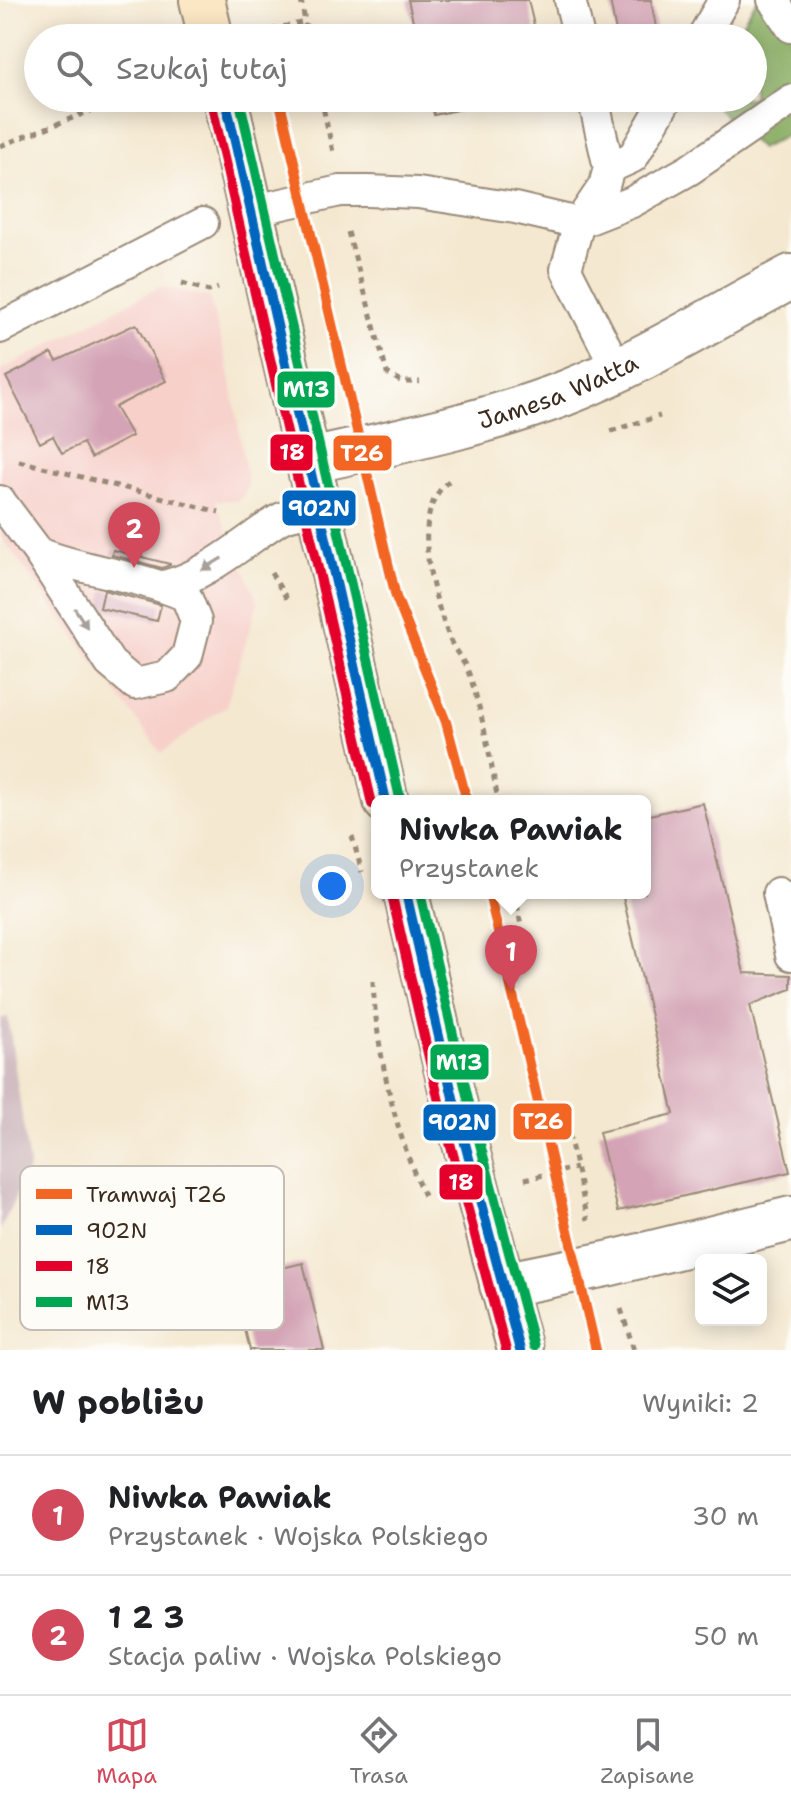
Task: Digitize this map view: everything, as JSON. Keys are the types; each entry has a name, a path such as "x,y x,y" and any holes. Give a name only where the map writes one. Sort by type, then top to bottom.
{"main road":[{"path":"202,0 208,24"},
{"path":"228,112 385,795"},
{"path":"407,899 454,1102 520,1350"}],"street":[{"name":"Jamesa Watta","path":"310,461 508,414 617,369 791,277"},
{"path":"502,1285 611,1263 791,1219"}],"lane":[{"path":"570,0 576,24"},
{"path":"710,24 724,0"},
{"path":"773,0 791,27"},
{"path":"251,211 340,191 418,193 515,208 579,223 632,202 689,170 791,100"},
{"path":"596,112 609,168 604,186 579,223 566,269 617,369"},
{"path":"609,168 633,157 659,112"},
{"path":"0,328 203,223"},
{"path":"0,501 39,553 110,663 135,684 167,677 187,656 196,621 186,596 164,586 63,562 39,553"},
{"path":"164,586 185,581 258,537 281,518 321,508"},
{"path":"778,893 791,955"}],"path":[{"path":"295,24 305,22 301,0"},
{"path":"0,146 88,112"},
{"path":"324,112 340,191 387,373 402,382 428,382"},
{"path":"601,434 660,416"},
{"path":"15,460 223,513"},
{"path":"455,477 439,489 425,520 429,561 449,639 468,670 497,795"},
{"path":"516,899 530,975"},
{"path":"561,1099 588,1221 602,1231 611,1263"}],"shaded area":[{"path":"161,286 209,297 228,365 248,484 244,495 237,501 215,500 258,602 226,706 161,753 0,535 0,371"},
{"path":"8,1017 29,1166 20,1166 20,1187 0,1231 0,1019"}],"green space":[{"path":"757,0 791,0 791,133 760,149 722,112 767,112 767,24 742,24"}],"building":[{"path":"408,0 528,0 534,24 414,24"},
{"path":"610,0 651,0 655,24 614,24"},
{"path":"136,324 166,381 115,407 132,436 91,458 83,443 62,453 53,436 40,443 6,377 52,353 57,361"},
{"path":"113,550 170,565 162,568 112,555"},
{"path":"104,590 161,605 157,621 100,608"},
{"path":"703,803 744,973 791,975 791,989 750,1005 790,1172 618,1211 599,1132 674,1114 623,899 651,899 651,815"},
{"path":"303,1263 324,1350 250,1350 245,1330 284,1330 284,1268"}],"tram line":[{"name":"T26","path":"282,112 396,597 446,722 465,795"},
{"name":"T26","path":"490,899 596,1350"}],"transit line":[{"name":"18","path":"214,112 371,800"},
{"name":"902N","path":"228,112 385,795"},
{"name":"M13","path":"242,112 399,795"},
{"name":"18","path":"393,899 440,1106 506,1350"},
{"name":"902N","path":"407,899 454,1102 520,1350"},
{"name":"M13","path":"421,899 468,1099 534,1346"}],"place":[{"name":"1 2 3","path":"134,568"},
{"name":"Niwka Pawiak","path":"511,991"}]}
